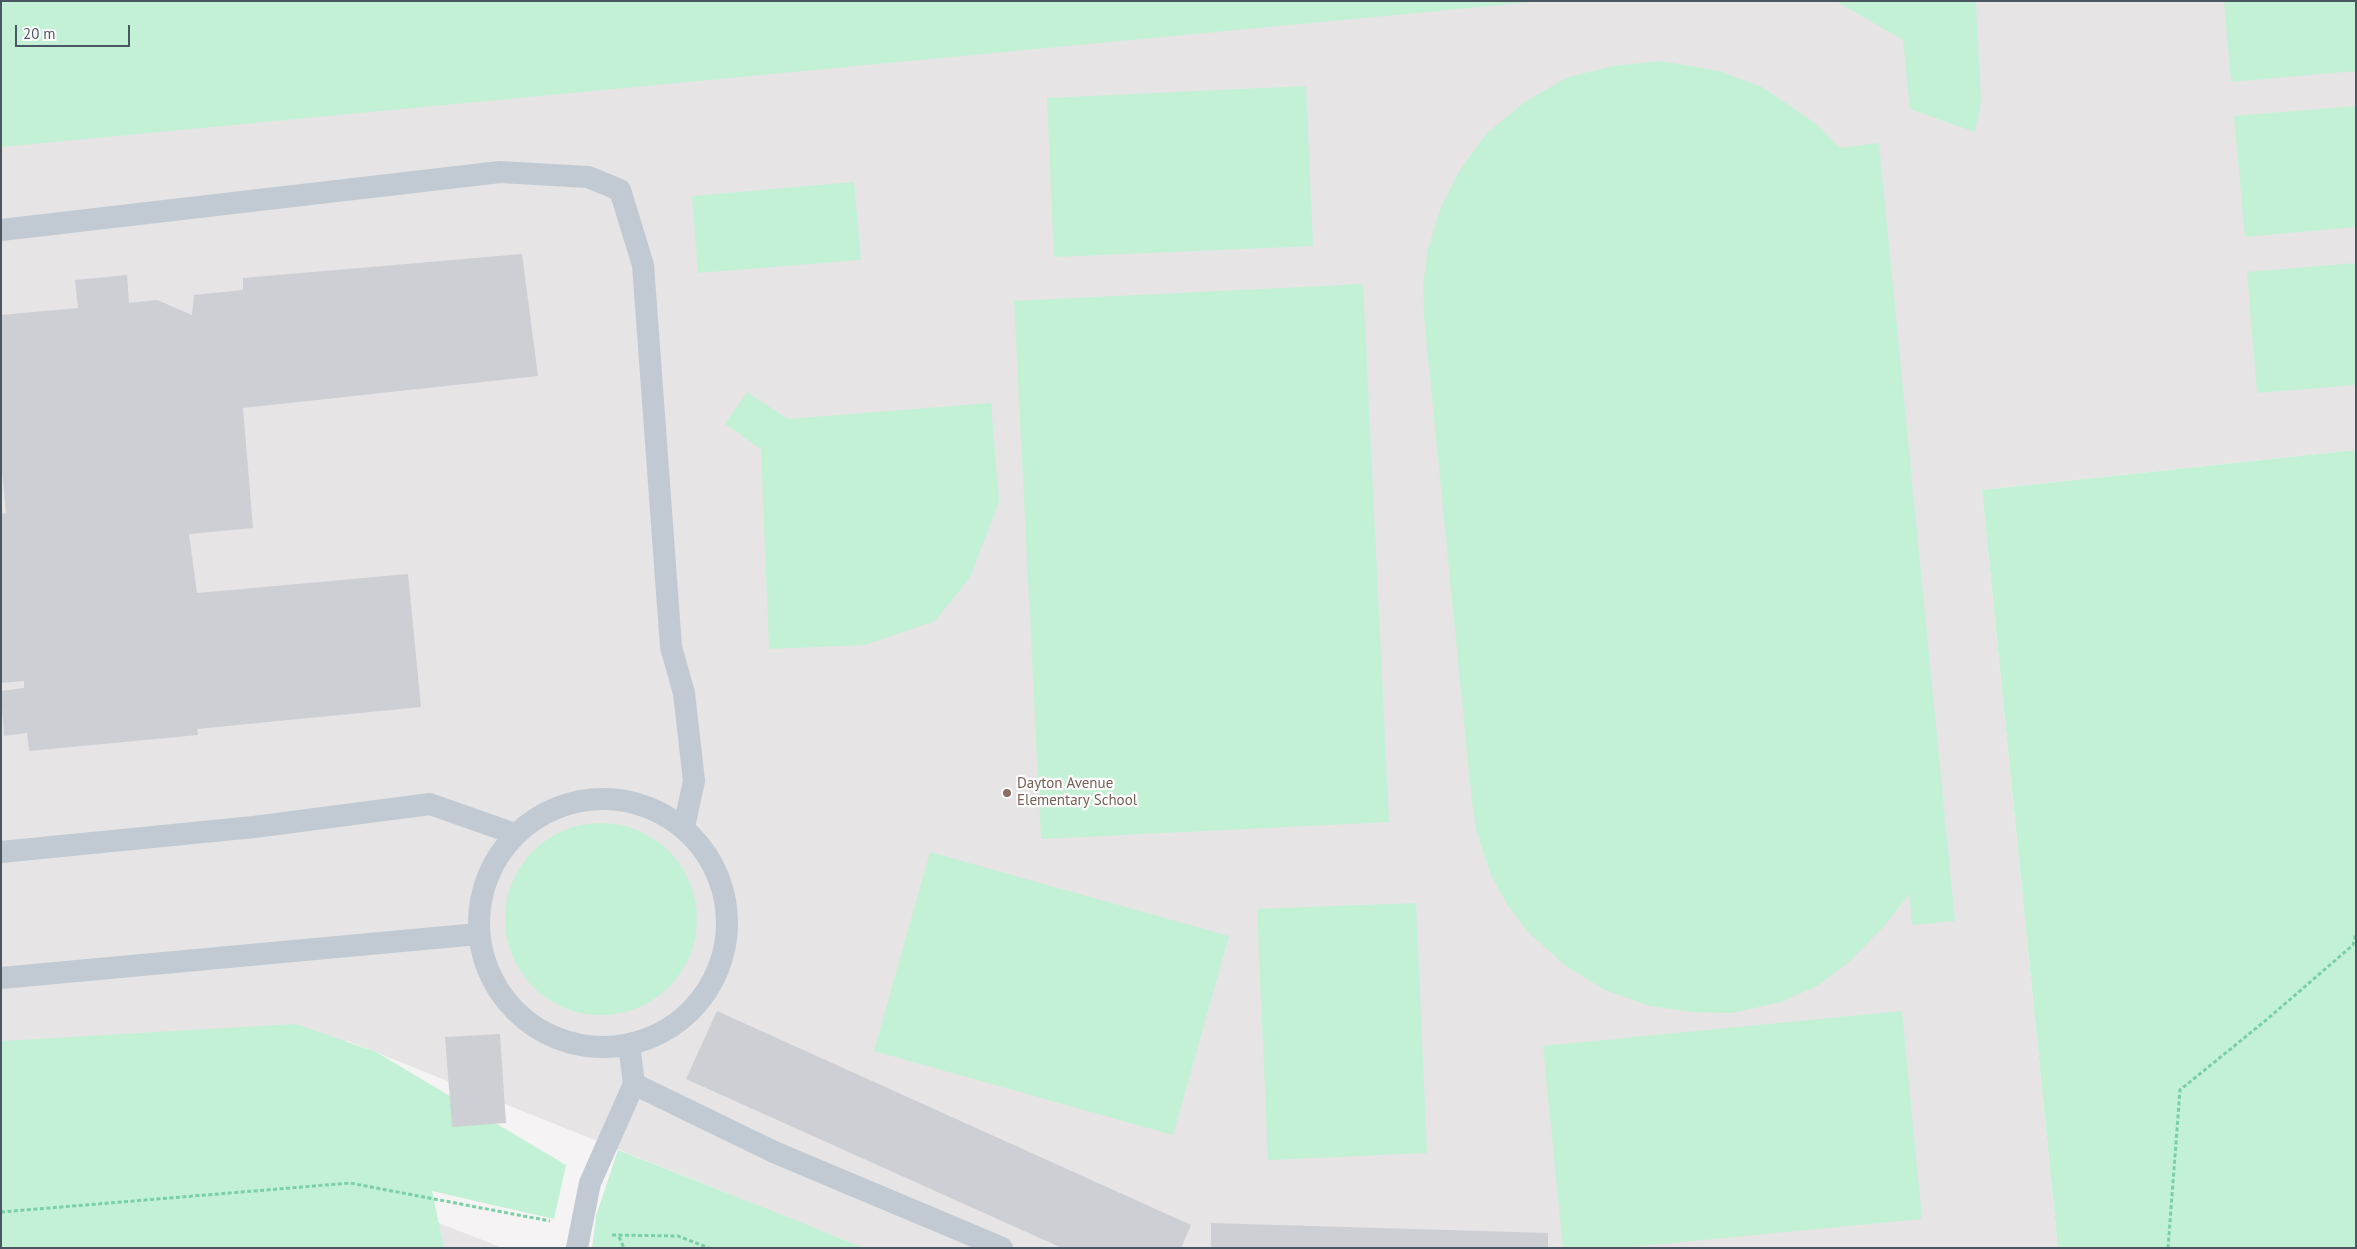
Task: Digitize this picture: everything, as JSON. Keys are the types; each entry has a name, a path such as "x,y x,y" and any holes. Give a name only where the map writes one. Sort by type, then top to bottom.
{"lane":[{"path":"1,230 500,172 588,177 620,190 643,265 671,648 684,693 694,781 684,827"},
{"path":"598,798 644,804 684,827 710,857 725,894 728,934 718,972 697,1006 666,1030 629,1045 594,1047 559,1039 529,1023 504,999 486,968 478,934 485,880 515,834 553,808 598,798"},
{"path":"1,852 254,827 430,804 515,834"},
{"path":"1,978 478,934"},
{"path":"580,1238 590,1182 634,1084 629,1045"},
{"path":"634,1084 774,1152 1002,1248"}],"path":[{"path":"2168,1248 2180,1090 2265,1021 2353,945 2356,933"},
{"path":"1,1212 350,1182 580,1238 678,1236 709,1248"},
{"path":"619,1237 624,1248"}],"shaded area":[{"name":"Dayton Avenue Elementary School","path":"1519,1 2356,1 2356,450 1982,490 2058,1248 864,1248 348,1041 1,1072 1,146"},
{"path":"395,1206 503,1248 399,1248"}],"green space":[{"path":"1,1 1543,1 1,147"},
{"path":"1836,1 1976,1 1981,102 1975,132 1910,109 1903,40"},
{"path":"2224,1 2356,1 2356,71 2231,82"},
{"path":"1661,61 1719,71 1762,87 1815,123 1840,148 1879,143 1955,921 1912,925 1909,894 1886,924 1850,961 1817,986 1781,1002 1732,1013 1693,1012 1650,1006 1605,990 1566,966 1530,934 1508,906 1491,875 1477,833 1472,802 1424,317 1423,284 1428,249 1441,207 1460,170 1487,133 1525,102 1566,78 1613,66"},
{"path":"1306,86 1313,246 1054,257 1047,98"},
{"path":"2356,106 2356,227 2245,237 2234,116"},
{"path":"854,182 861,260 698,273 692,196"},
{"path":"2356,263 2356,385 2257,393 2247,272"},
{"path":"1363,284 1389,822 1041,839 1014,301"},
{"path":"747,392 788,419 991,403 999,502 970,577 935,621 865,645 769,649 761,449 725,424"},
{"path":"2356,450 2356,1248 2058,1248 1982,490"},
{"path":"592,823 610,823 638,830 654,839 669,851 681,866 690,882 697,910 697,928 690,956 681,972 669,987 654,999 638,1008 610,1015 592,1015 573,1011 556,1004 540,993 527,980 516,964 509,947 505,928 505,910 509,891 516,874 527,858 540,845 556,834 573,827"},
{"path":"930,852 1229,936 1173,1135 874,1051"},
{"path":"1416,903 1427,1153 1268,1160 1257,909"},
{"path":"1902,1011 1922,1219 1620,1248 1563,1248 1543,1046"},
{"path":"296,1024 376,1052 566,1165 554,1219 432,1191 444,1248 1,1248 1,1041"},
{"path":"618,1150 864,1248 592,1248 596,1216"}],"building":[{"path":"522,254 538,376 243,408 253,528 189,534 197,593 408,574 421,707 197,729 198,735 29,751 27,733 4,736 1,691 24,688 24,681 1,683 1,514 6,513 1,461 1,315 78,308 75,280 127,275 129,303 157,300 192,315 194,295 243,290 243,278"},
{"path":"717,1011 1191,1225 1181,1248 1062,1248 686,1079"},
{"path":"500,1034 506,1123 452,1127 445,1037"},
{"path":"1211,1223 1548,1233 1548,1248 1211,1248"}],"place":[{"name":"Dayton Avenue Elementary School","path":"1007,793"}]}
